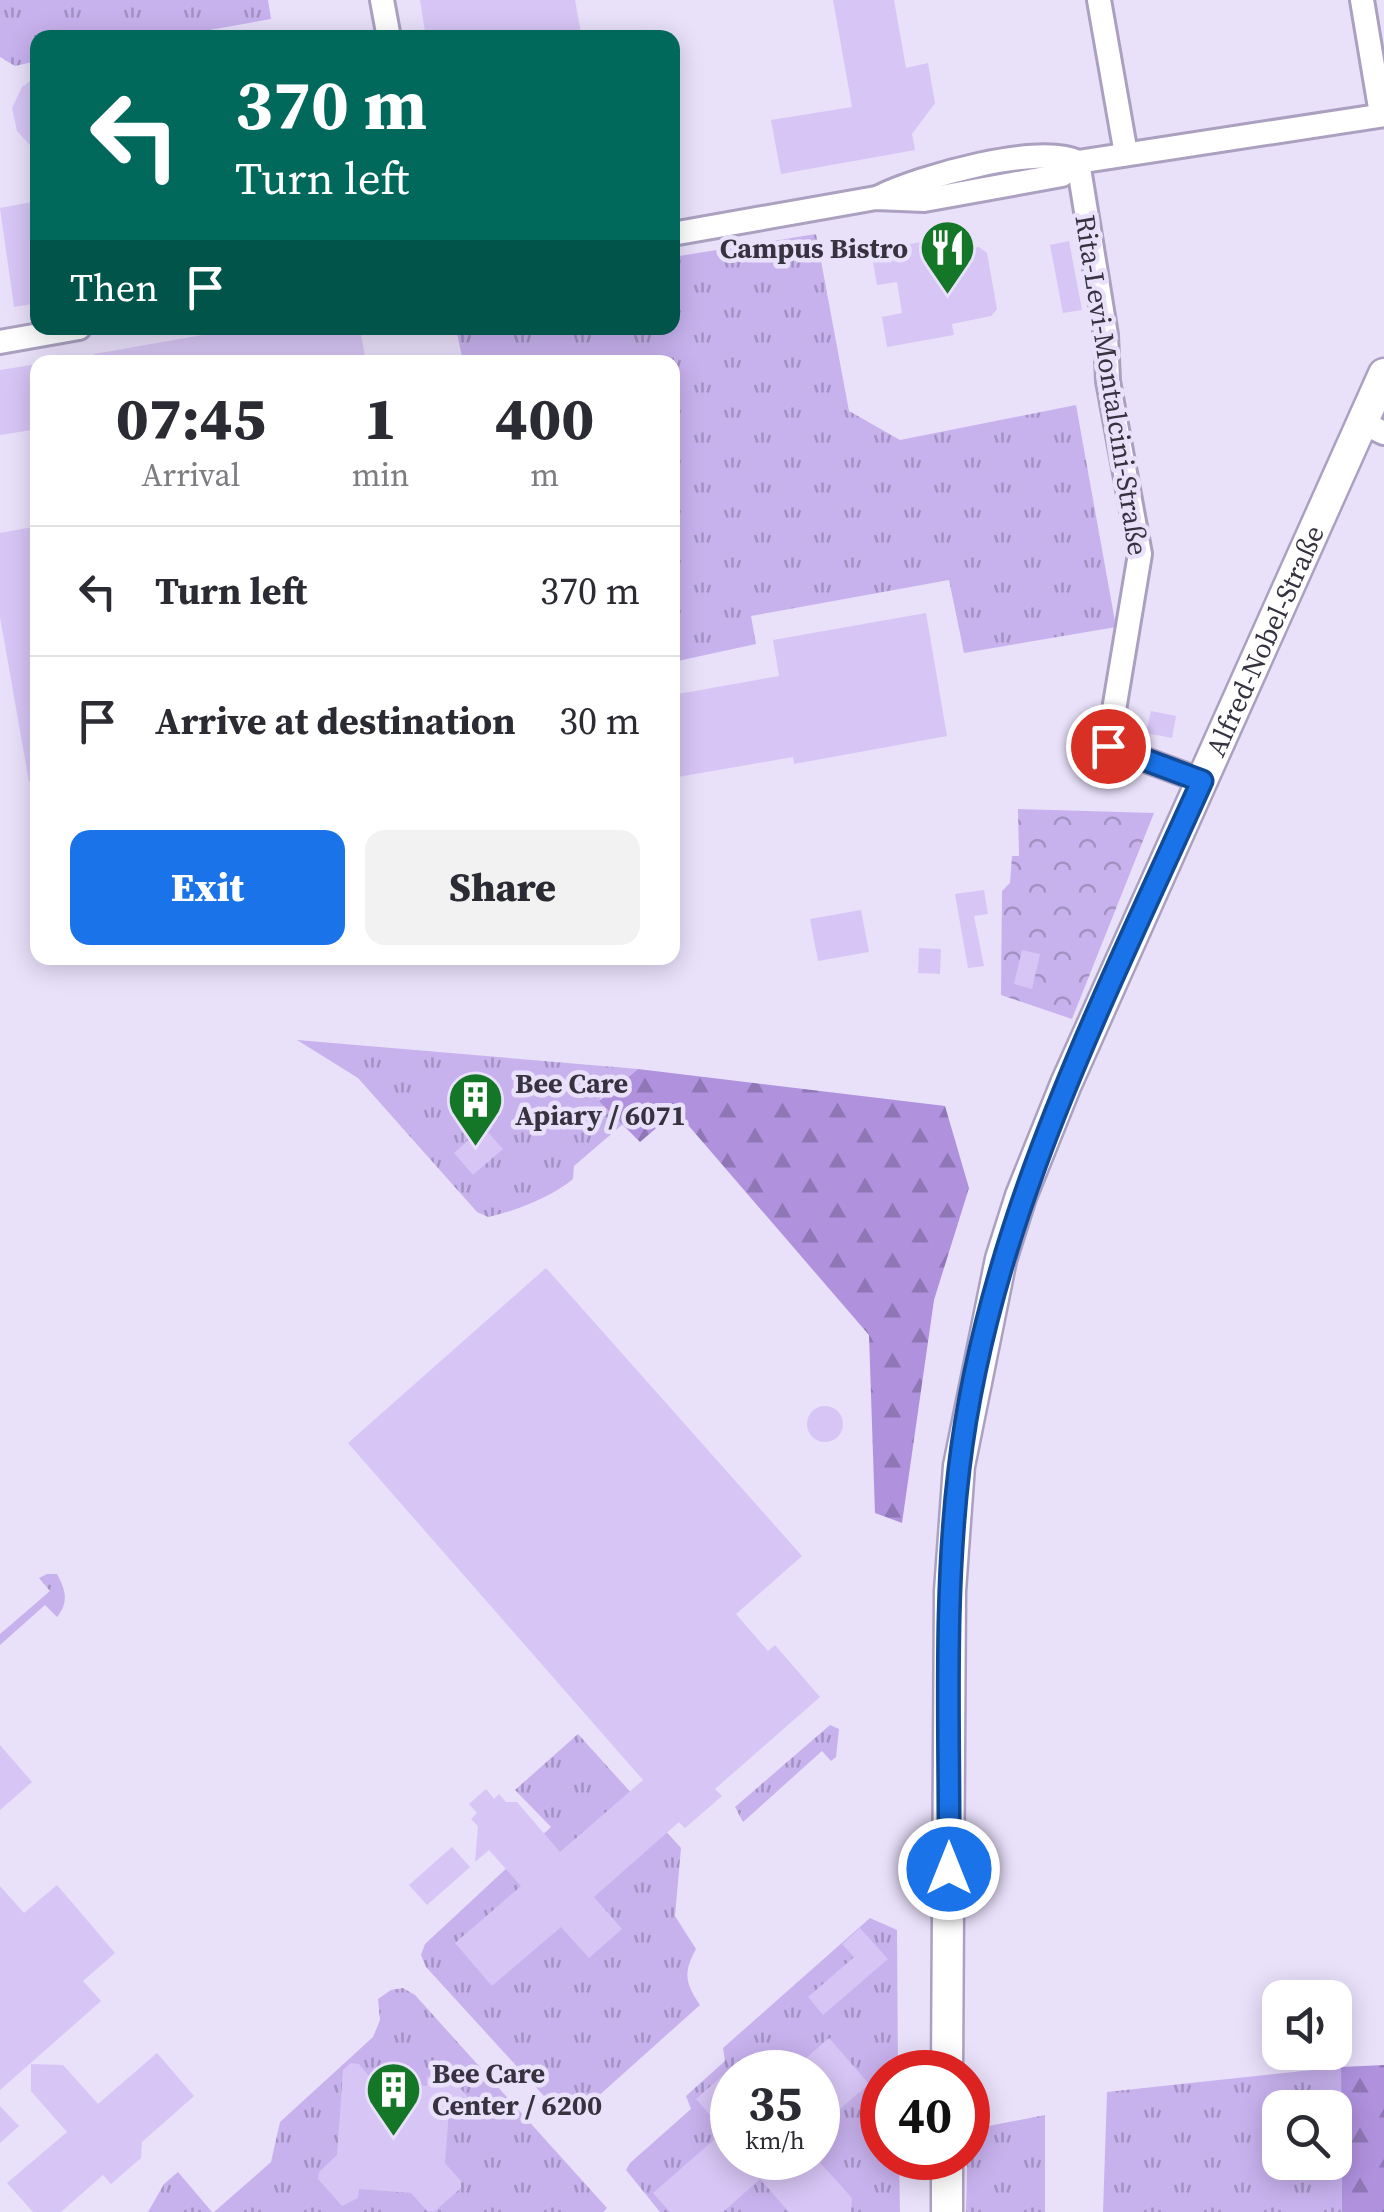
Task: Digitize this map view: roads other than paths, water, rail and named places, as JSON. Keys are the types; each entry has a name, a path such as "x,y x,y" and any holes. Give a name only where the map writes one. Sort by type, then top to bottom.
{"street":[{"path":"382,0 388,30"},
{"path":"1099,0 1126,154"},
{"path":"680,233 876,198 924,200 1052,177 1078,162 1382,114 1362,0"},
{"name":"Rita-Levi-Montalcini-Straße","path":"1078,162 1103,316 1108,380 1140,554 1108,746 1202,781"},
{"path":"0,342 40,335"},
{"name":"Alfred-Nobel-Straße","path":"948,2050 953,1530 959,1466 984,1329 1028,1178 1202,781 1374,428 1384,374"},
{"path":"946,2212 947,2180"}],"place":[{"name":"Campus Bistro","path":"947,297"},
{"name":"Bee Care Apiary / 6071","path":"476,1148"},
{"name":"Bee Care Center / 6200","path":"393,2138"}]}
